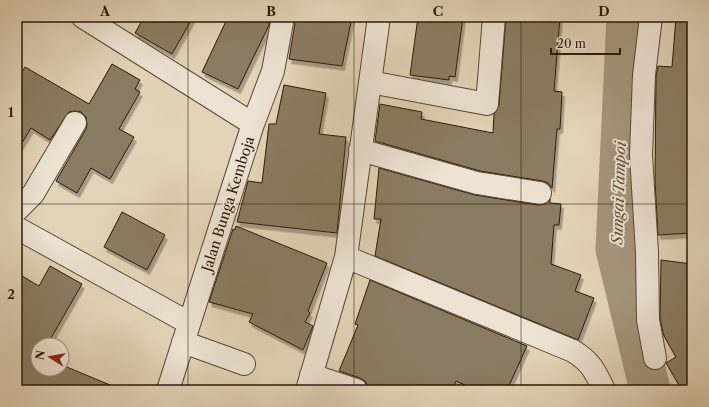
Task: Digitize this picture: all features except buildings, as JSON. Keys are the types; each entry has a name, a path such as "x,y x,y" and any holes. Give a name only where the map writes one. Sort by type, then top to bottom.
{"street":[{"path":"83,17 253,124"},
{"name":"Jalan Bunga Kemboja","path":"168,390 253,124 273,71 283,17"},
{"path":"356,390 309,382 346,257 379,17"},
{"path":"370,82 487,104 494,17"},
{"path":"651,17 644,75 641,155 647,252 648,320 654,358"},
{"path":"75,123 33,194 17,214 186,332 244,364"},
{"path":"360,150 478,183 540,193"},
{"path":"346,257 572,351 585,358 594,368 604,390"}],"waterway":[{"name":"Sungai Tampoi","path":"627,17 616,249 650,390"}]}
